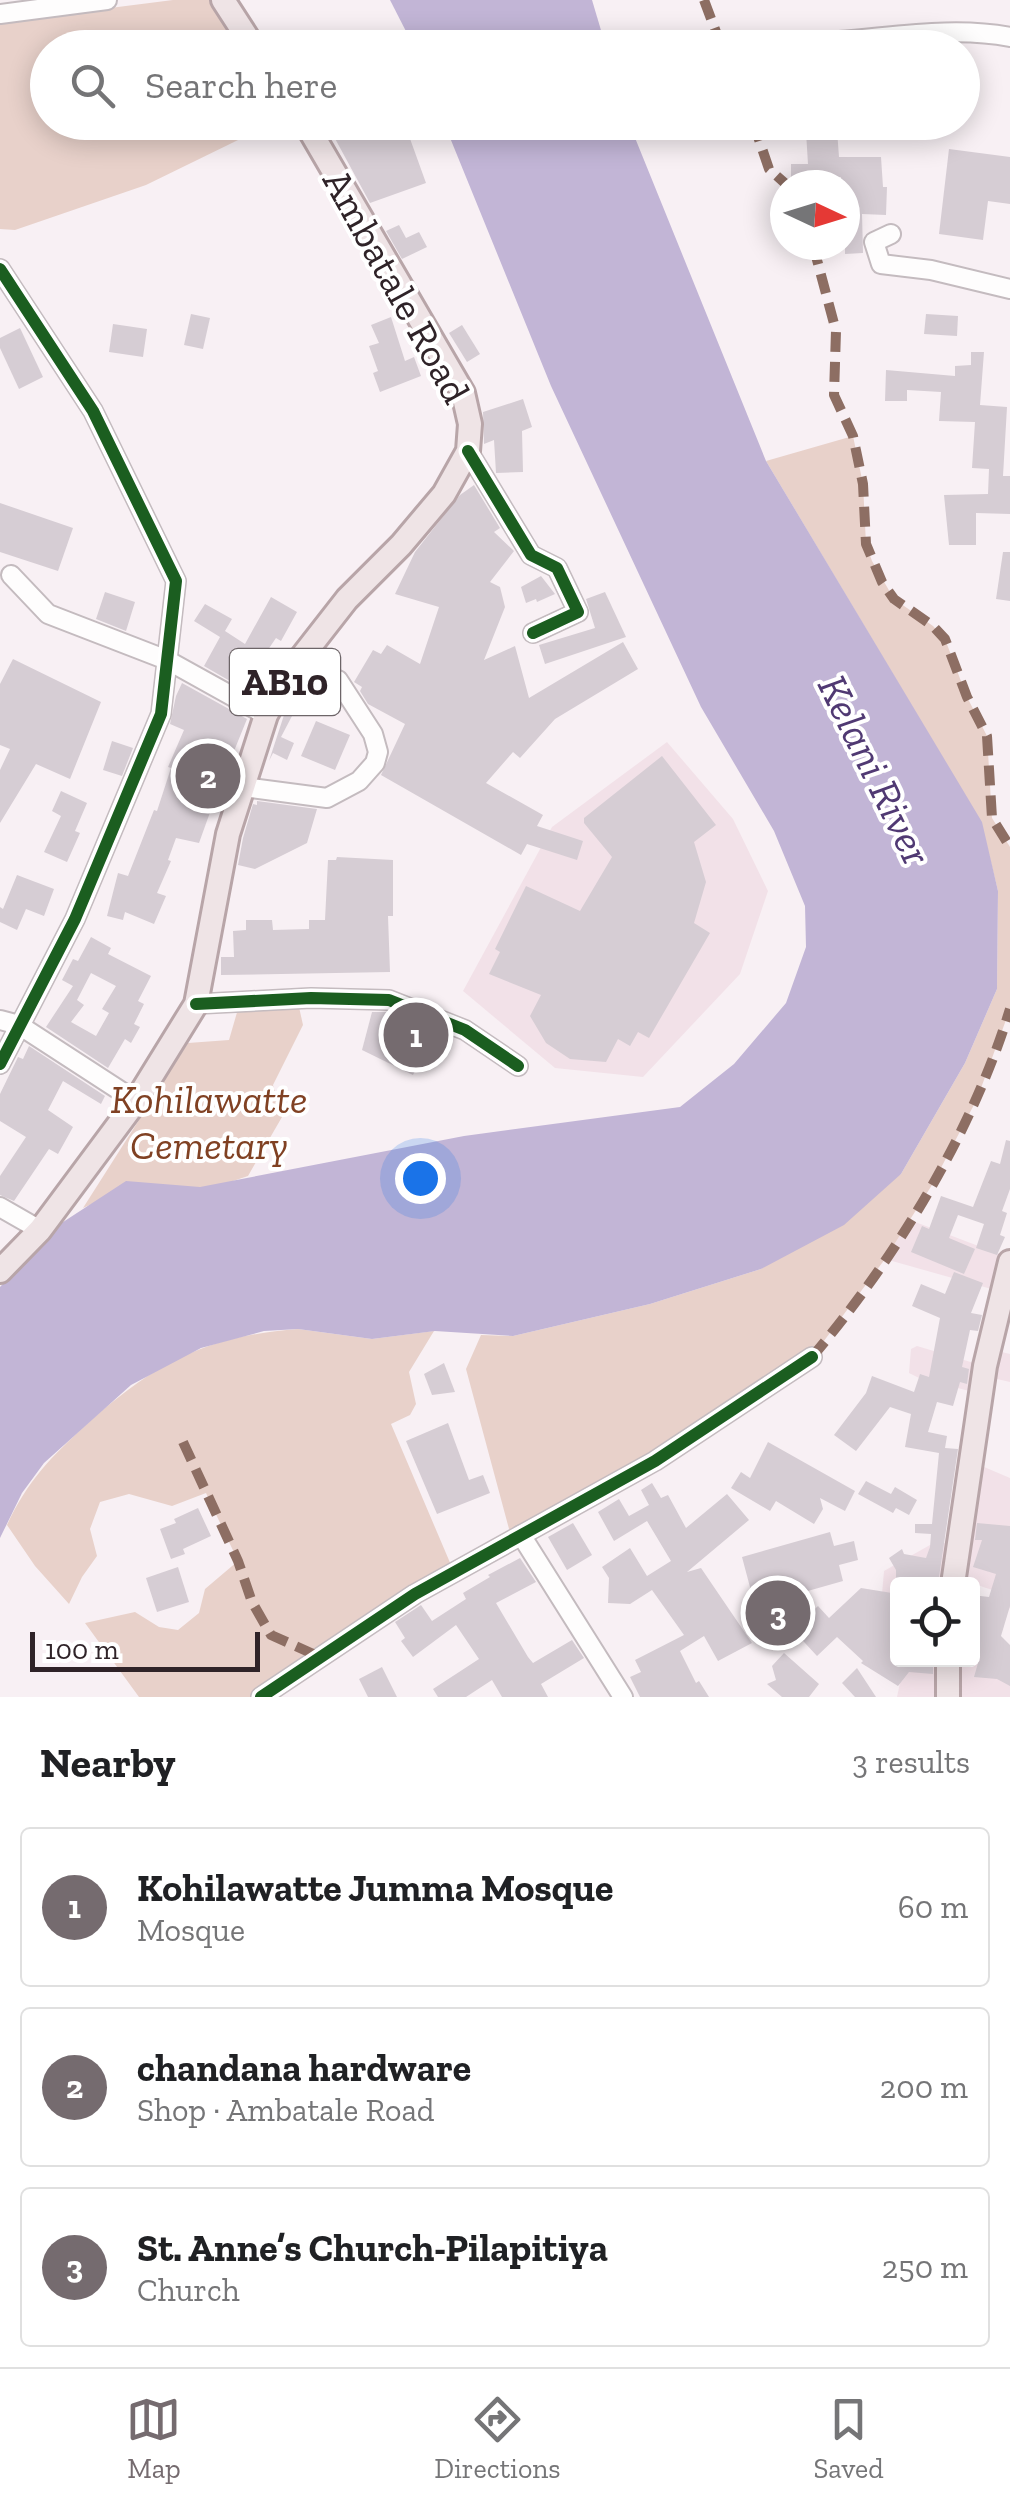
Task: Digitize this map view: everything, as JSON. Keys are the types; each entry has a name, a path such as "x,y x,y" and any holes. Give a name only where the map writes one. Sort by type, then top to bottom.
{"main road":[{"path":"223,0 242,30"},
{"name":"Ambatale Road","path":"0,1271 40,1230 136,1101 196,1004 228,834 266,715 290,672 347,599 401,545 444,494 468,451 470,424 463,393 315,140"},
{"path":"954,1577 985,1366 1010,1262"},
{"path":"948,1667 948,1697"}],"street":[{"path":"0,14 107,0"},
{"path":"980,34 1010,37"},
{"path":"891,234 874,242 882,264 932,270 1010,289"},
{"path":"0,269 93,411 176,582 161,714 75,918 0,1064"},
{"path":"468,451 531,555 558,568 578,612 532,633"},
{"path":"11,575 48,614 167,660 266,715"},
{"path":"243,787 327,798 359,782 375,763 378,752 373,734 338,680"},
{"path":"196,1004 311,998 389,1000 466,1030 518,1066"},
{"path":"0,1020 19,1025 136,1101"},
{"path":"0,1207 40,1230"},
{"path":"261,1697 414,1594 655,1461 812,1356"},
{"path":"521,1535 623,1697"}],"shaded area":[{"path":"667,742 733,819 768,891 740,974 643,1077 555,1068 463,991 552,827"},
{"path":"910,1220 1010,1258 1002,1292 885,1259"},
{"path":"917,1346 984,1366 989,1349 1010,1354 1010,1382 984,1376 981,1394 919,1378 909,1373 911,1349"},
{"path":"970,1461 1010,1478 1010,1609 998,1592 980,1586 980,1577 890,1577 890,1660 878,1640 884,1571 930,1545 951,1542"},
{"path":"980,1665 1010,1683 1010,1697 897,1697 901,1678 894,1667"}],"green space":[{"path":"173,0 209,0 229,30 30,30 30,140 238,140 146,185 15,230 0,229 0,22"},
{"path":"853,436 863,484 866,544 872,561 894,599 945,639 987,736 992,818 1010,847 1010,1009 977,1099 932,1185 885,1259 812,1357 512,1540 466,1369 481,1335 513,1336 650,1304 761,1269 901,1174 965,1063 997,989 998,891 981,822 766,461"},
{"name":"Kohilawatte Cemetary","path":"299,1007 303,1025 273,1085 282,1117 248,1176 203,1191 129,1187 83,1208 188,1043 229,1040 238,1009"},
{"path":"298,1329 372,1339 434,1331 409,1372 416,1404 410,1415 391,1424 454,1572 261,1697 139,1697 85,1623 135,1612 159,1627 178,1630 199,1613 205,1589 238,1561 206,1493 172,1506 129,1494 100,1502 90,1529 97,1556 69,1604 35,1566 7,1525 23,1495 51,1459 136,1384 209,1346"}],"water":[{"path":"390,0 592,0 601,30 405,30"},
{"name":"Kelani River","path":"451,140 636,140 766,461 982,822 998,891 997,989 965,1063 901,1174 844,1225 761,1269 650,1304 513,1336 435,1331 372,1339 298,1329 264,1331 201,1348 131,1385 44,1463 22,1493 0,1538 0,1287 57,1226 126,1181 200,1187 464,1136 680,1107 734,1064 786,1003 806,947 805,906 774,831 701,707 551,386"}],"building":[{"path":"336,140 410,140 426,183 370,203"},
{"path":"806,140 838,140 839,157 881,157 883,187 887,187 886,215 862,214 863,253 860,253 860,170 791,170 791,164 808,164"},
{"path":"949,149 1010,157 1010,204 988,201 983,240 939,234"},
{"path":"399,225 406,238 419,232 427,247 402,259 386,231"},
{"path":"191,314 210,318 203,349 184,345"},
{"path":"926,314 958,316 957,336 924,334"},
{"path":"391,317 405,361 414,357 421,376 380,392 369,346 379,343 371,325"},
{"path":"113,324 147,329 143,357 109,352"},
{"path":"462,325 480,354 467,362 449,333"},
{"path":"20,328 43,377 19,389 0,348 0,338"},
{"path":"971,352 984,352 980,405 1007,407 1003,476 1010,476 1010,514 976,513 976,545 949,545 944,495 988,494 989,469 972,468 975,422 939,421 941,392 907,390 907,401 885,401 886,370 955,376 955,366 971,365"},
{"path":"523,399 532,427 522,431 523,472 496,473 494,440 484,444 483,412"},
{"path":"474,485 500,528 494,532 514,551 490,582 500,587 505,607 484,660 515,646 529,698 623,642 638,669 555,719 520,758 513,752 486,783 543,815 537,826 583,841 577,860 527,844 521,855 381,775 405,724 368,704 360,691 362,687 354,682 373,650 381,654 387,645 420,664 439,607 395,594 415,552 460,495"},
{"path":"0,503 73,528 58,571 0,552"},
{"path":"1003,552 1010,552 1010,601 996,599"},
{"path":"541,576 555,594 526,603 521,587"},
{"path":"105,592 135,602 126,631 96,619"},
{"path":"605,592 626,637 545,664 539,645 595,628 586,599"},
{"path":"271,597 297,612 281,641 276,638 242,688 204,666 220,637 194,621 205,604 232,619 225,631 245,644"},
{"path":"13,659 101,702 70,779 36,764 0,823 0,770 10,749 0,745 0,684"},
{"path":"182,683 247,719 232,756 212,748 196,784 217,793 199,843 176,838 157,893 166,896 154,924 125,912 123,920 107,916 118,873 128,876 154,810 157,811 171,768 168,767 184,730 170,724"},
{"path":"285,712 292,716 281,737 294,743 287,760 273,753 269,761"},
{"path":"316,721 350,735 335,770 301,756"},
{"path":"112,741 133,748 122,776 103,770"},
{"path":"662,756 716,825 694,842 706,882 694,923 710,933 649,1038 638,1032 630,1046 618,1039 606,1062 570,1059 546,1043 530,1016 541,995 489,974 500,952 495,949 526,886 580,911 612,857 584,818"},
{"path":"61,791 87,803 75,831 80,833 67,862 44,852 61,816 52,811"},
{"path":"257,801 317,809 307,843 255,869 238,865"},
{"path":"328,860 393,860 393,916 388,916 390,972 221,975 221,957 234,957 233,931 246,930 246,920 272,920 273,930 309,929 309,920 325,920"},
{"path":"17,875 54,889 44,916 26,909 17,930 0,922 0,907 3,909"},
{"path":"91,937 111,948 108,954 151,976 138,1001 144,1004 134,1024 140,1027 131,1043 125,1039 108,1068 46,1027 73,986 62,980 73,959 78,961","holes":["91,973 116,986 102,1009 109,1013 96,1036 71,1022 84,1005 77,1000"]},
{"path":"372,1012 386,1012 433,1031 413,1075 362,1050"},
{"path":"29,1046 105,1096 101,1104 63,1081 48,1110 73,1127 58,1154 49,1149 14,1201 0,1195 0,1176 26,1137 0,1121 0,1094 18,1057 23,1059"},
{"path":"1006,1140 1010,1141 1010,1189 1002,1211 1007,1213 1000,1235 1005,1237 997,1255 976,1248 984,1224 958,1215 949,1238 975,1249 964,1274 911,1252 922,1226 929,1229 941,1196 973,1207 991,1161 1000,1164"},
{"path":"954,1272 983,1283 971,1313 982,1315 978,1331 970,1330 962,1367 969,1369 967,1384 960,1382 953,1406 937,1402 928,1432 947,1436 945,1448 958,1449 939,1577 896,1577 889,1558 902,1549 904,1554 926,1558 930,1547 931,1534 915,1533 915,1524 932,1524 939,1453 905,1447 911,1414 890,1407 856,1451 834,1435 866,1393 872,1376 914,1392 920,1374 929,1377 940,1318 912,1306 921,1284 945,1294"},
{"path":"444,1363 455,1392 432,1395 424,1374"},
{"path":"448,1423 469,1480 483,1475 490,1493 437,1514 406,1441"},
{"path":"768,1442 855,1491 845,1511 820,1498 823,1509 814,1524 776,1501 770,1511 731,1488 741,1472 750,1478"},
{"path":"866,1481 891,1494 895,1487 917,1500 909,1515 896,1508 893,1513 858,1494"},
{"path":"652,1483 661,1498 668,1495 686,1528 727,1494 749,1520 687,1572 701,1568 752,1643 718,1661 704,1636 680,1651 696,1683 699,1681 709,1697 640,1697 630,1677 641,1672 635,1660 684,1635 652,1590 630,1604 608,1603 609,1578 602,1567 630,1548 647,1576 671,1561 647,1521 614,1541 598,1512 619,1499 629,1516 649,1505 641,1490"},
{"path":"198,1508 211,1536 171,1559 160,1529"},
{"path":"573,1523 592,1555 567,1570 548,1537"},
{"path":"977,1523 1010,1526 1010,1606 1001,1636 1010,1645 1010,1686 997,1679 974,1677 980,1667 980,1596 989,1597 996,1574 973,1567 982,1540 975,1540"},
{"path":"830,1532 834,1546 854,1541 858,1560 839,1565 843,1581 755,1606 742,1557"},
{"path":"520,1558 536,1582 496,1603 528,1657 533,1663 572,1640 584,1658 541,1684 548,1697 502,1697 492,1680 466,1697 438,1697 433,1689 479,1659 456,1625 413,1657 401,1641 405,1638 395,1622 421,1605 432,1621 466,1599 463,1593 488,1575"},
{"path":"178,1567 189,1602 157,1612 146,1578"},
{"path":"861,1588 890,1593 890,1667 933,1667 933,1674 909,1672 898,1686 861,1663 837,1637 817,1656 793,1630 818,1606 829,1618"},
{"path":"784,1653 819,1684 809,1697 782,1697 767,1684 776,1680 772,1666"},
{"path":"382,1667 397,1697 368,1697 359,1679"},
{"path":"857,1668 876,1697 855,1697 842,1683"}],"marked path":[{"path":"704,0 715,30"},
{"path":"759,140 770,170"},
{"path":"817,260 836,331 834,395 853,436 863,484 866,544 894,599 945,639 987,736 992,818 1010,847"},
{"path":"812,1357 873,1278 928,1192 975,1102 1010,1009"},
{"path":"183,1442 238,1561 252,1602 271,1635 320,1657"}],"cycle path":[{"path":"0,269 93,411 176,581 161,714 75,919 0,1064"},
{"path":"468,451 531,555 557,568 578,612 533,633"},
{"path":"196,1004 311,998 389,1000 465,1030 518,1066"},
{"path":"261,1697 415,1594 655,1461 812,1357"}],"place":[{"name":"chandana hardware","path":"208,776"},
{"name":"Kohilawatte Jumma Mosque","path":"416,1035"},
{"name":"St. Anne’s Church-Pilapitiya","path":"778,1613"}]}
